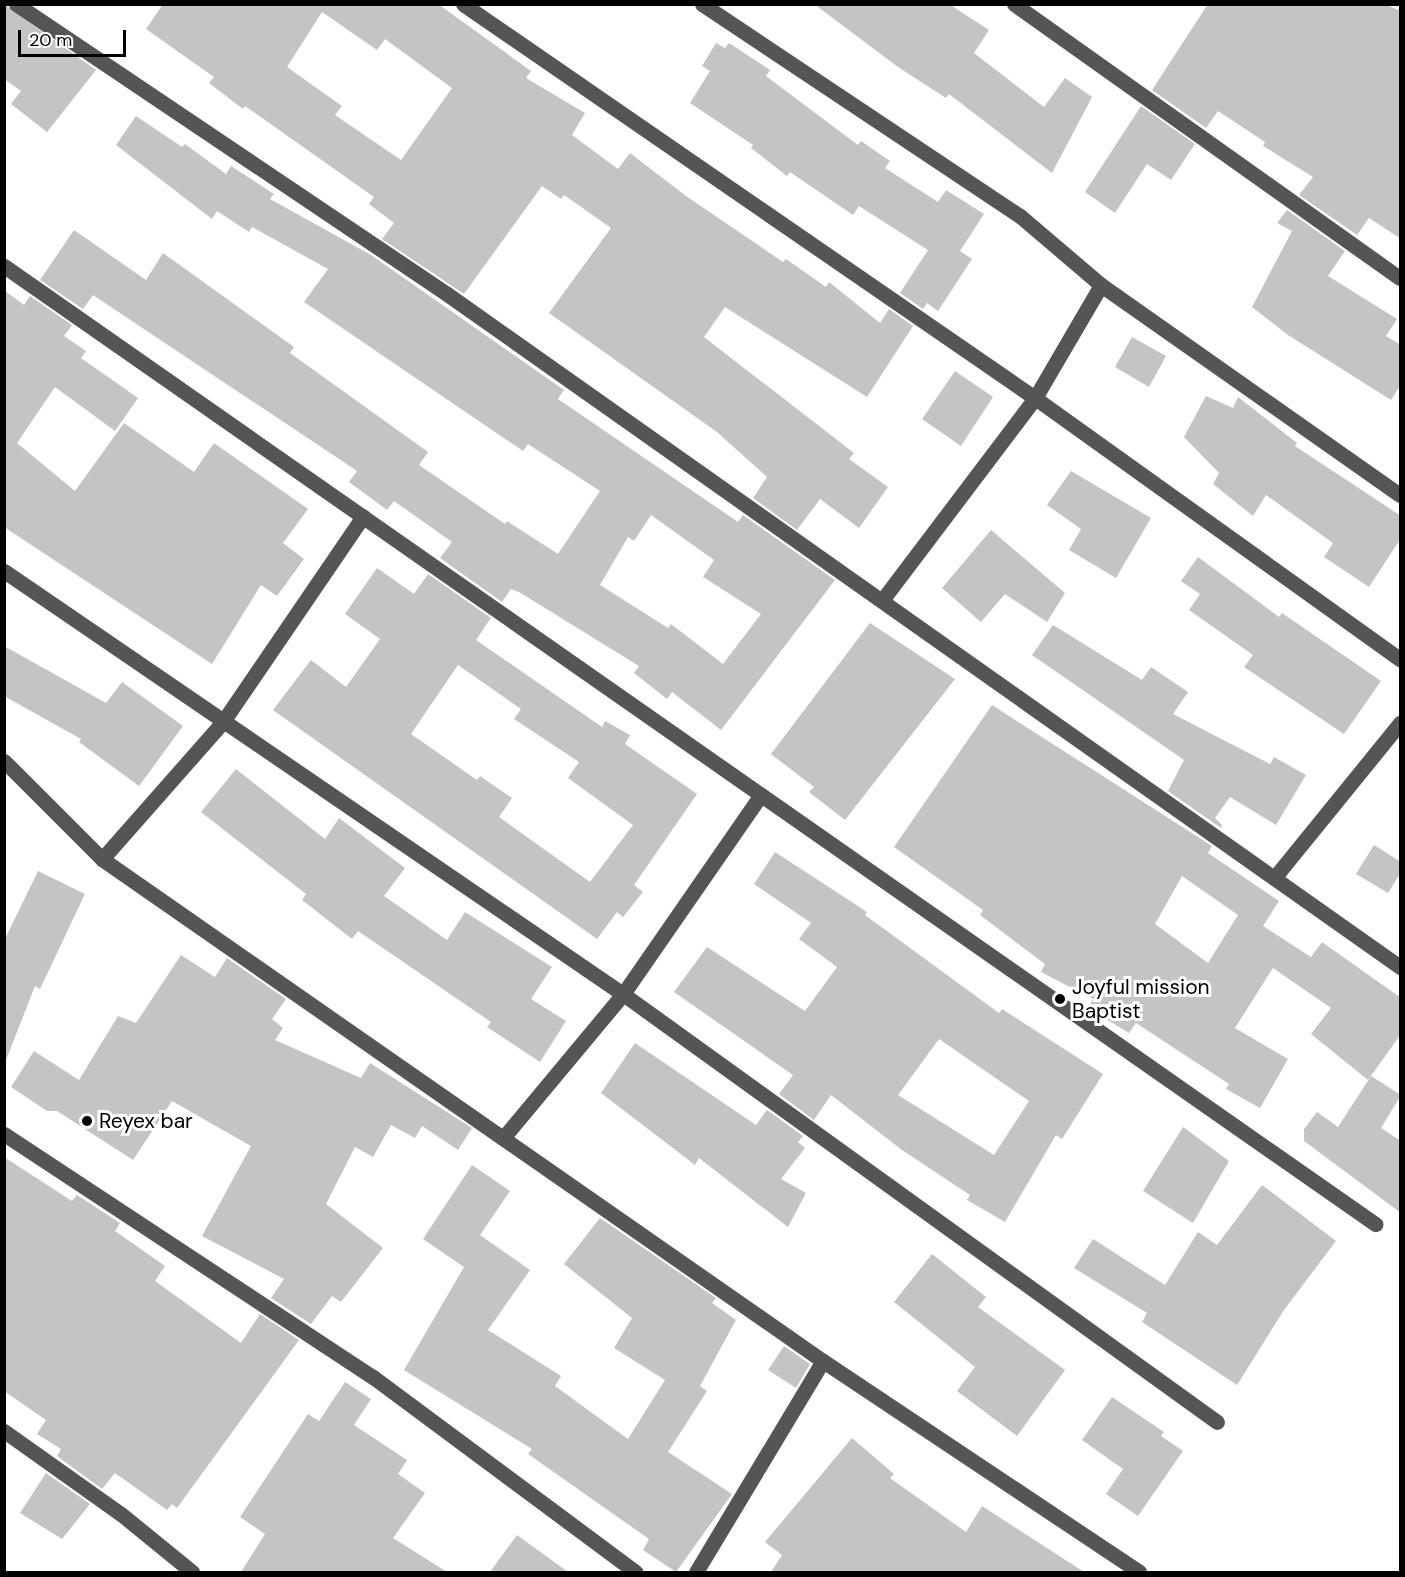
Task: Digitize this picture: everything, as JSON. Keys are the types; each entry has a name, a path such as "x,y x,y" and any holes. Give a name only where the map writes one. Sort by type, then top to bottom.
{"street":[{"path":"16,4 447,294 883,598 1401,967"},
{"path":"464,4 1035,398 1401,660"},
{"path":"702,4 1020,216 1101,285 1401,495"},
{"path":"1014,4 1401,278"},
{"path":"4,266 1376,1224"},
{"path":"883,598 1035,398 1101,285"},
{"path":"102,859 222,723 363,516"},
{"path":"4,571 222,723 623,994 1217,1422"},
{"path":"1274,878 1401,723"},
{"path":"4,761 102,859 823,1361 1139,1572"},
{"path":"503,1138 623,994 761,795"},
{"path":"4,1134 373,1377 636,1572"},
{"path":"696,1572 823,1361"},
{"path":"4,1431 120,1514 192,1572"}],"building":[{"path":"4,4 96,70 47,132 11,104 21,91 4,79"},
{"path":"163,4 438,4 531,71 526,78 585,113 572,135 618,169 630,153 686,196 783,262 786,259 826,287 829,282 880,323 889,309 913,326 867,397 725,307 704,337 854,453 849,459 888,487 859,528 820,499 797,530 753,498 767,477 717,432 549,313 611,228 564,195 561,199 542,186 464,294 382,239 394,223 369,204 374,197 245,106 243,109 209,83 214,77 146,29","holes":["322,12 377,50 385,39 452,88 401,160 335,115 342,106 287,67"]},
{"path":"814,4 949,4 989,30 974,53 1044,107 1065,78 1092,97 1052,173 949,94 946,98 898,67"},
{"path":"1208,4 1384,4 1401,11 1401,239 1369,218 1357,235 1299,195 1313,177 1263,146 1265,142 1218,111 1206,128 1152,90"},
{"path":"716,43 725,48 729,43 770,70 766,76 858,145 861,141 890,161 885,168 938,202 946,190 984,214 960,251 972,259 938,311 927,303 923,309 900,293 928,250 859,206 853,215 790,172 787,176 751,148 753,145 690,103 710,71 702,66"},
{"path":"1141,106 1195,144 1171,180 1147,164 1115,213 1085,192"},
{"path":"136,116 182,147 185,144 226,174 231,166 274,194 270,199 371,255 564,390 558,399 738,522 743,515 835,580 721,730 672,692 667,699 634,673 639,666 519,592 511,589 502,602 440,558 452,542 394,501 387,510 349,482 357,471 93,295 83,309 40,280 74,230 146,280 163,253 294,347 290,353 428,452 419,465 505,524 507,521 558,554 600,491 528,444 523,451 304,302 328,269 252,227 249,232 217,211 212,219 116,145","holes":["651,515 714,560 703,577 761,614 723,664 671,624 668,628 600,585 628,537 634,541"]},
{"path":"1287,210 1345,251 1328,276 1397,319 1386,336 1401,345 1401,384 1391,400 1288,335 1252,307 1292,231 1277,223"},
{"path":"4,290 24,305 30,296 72,325 64,336 86,351 81,358 138,398 115,431 55,387 17,443 75,491 124,423 194,472 214,443 308,509 283,543 304,559 277,596 261,585 212,664 4,527"},
{"path":"1132,337 1166,356 1149,387 1115,367"},
{"path":"955,371 993,397 961,446 922,419"},
{"path":"1206,396 1233,408 1238,397 1297,443 1295,446 1401,516 1401,538 1369,587 1324,557 1333,543 1266,495 1253,516 1213,484 1219,473 1184,437"},
{"path":"1071,471 1151,518 1116,578 1069,550 1081,529 1047,505"},
{"path":"991,530 1065,593 1047,622 1005,594 981,622 942,588"},
{"path":"1198,557 1279,617 1282,613 1381,681 1344,734 1244,667 1253,655 1189,610 1200,594 1181,581"},
{"path":"377,568 414,594 428,574 491,618 476,640 602,727 605,721 630,735 625,744 697,794 634,885 643,892 623,917 617,912 597,939 273,710 311,660 346,687 380,639 345,614","holes":["458,665 521,709 514,719 579,762 568,778 633,825 590,882 499,817 512,798 480,776 477,780 411,734"]},
{"path":"870,623 955,679 845,820 809,792 814,787 771,754"},
{"path":"1053,625 1142,680 1151,667 1188,692 1173,714 1270,764 1274,757 1306,775 1276,825 1230,797 1215,818 1222,825 1221,828 1168,791 1184,760 1032,655"},
{"path":"4,646 106,703 122,682 183,726 139,786 79,742 81,739 4,696"},
{"path":"992,705 1212,846 1208,853 1279,901 1263,926 1311,957 1322,942 1401,998 1401,1034 1368,1080 1311,1034 1331,1008 1273,968 1235,1028 1288,1059 1260,1108 1226,1089 1229,1084 1136,1023 1129,1033 1088,1008 1093,999 1041,972 1045,964 980,915 983,910 894,847","holes":["1182,876 1238,915 1208,963 1155,924"]},
{"path":"236,769 325,839 339,818 405,868 384,896 447,940 465,912 552,967 531,999 566,1021 540,1062 487,1027 491,1022 358,931 352,939 302,900 306,894 201,812"},
{"path":"1374,845 1401,862 1401,872 1388,893 1356,874"},
{"path":"775,852 867,912 865,915 999,1013 1002,1009 1103,1074 1062,1139 1056,1135 1005,1222 967,1200 970,1195 902,1150 831,1095 814,1120 779,1094 793,1075 674,992 707,947 805,1011 837,967 799,939 811,923 754,884","holes":["939,1039 1029,1101 994,1155 898,1095"]},
{"path":"38,871 85,894 40,989 35,986 6,1060 4,941"},
{"path":"181,955 215,977 227,958 286,999 272,1019 283,1028 275,1040 361,1078 370,1063 472,1128 458,1150 422,1126 415,1138 391,1125 373,1157 355,1147 326,1204 383,1248 341,1302 332,1296 311,1324 271,1298 284,1279 202,1236 251,1146 172,1101 133,1160 57,1111 47,1111 11,1087 34,1051 79,1080 118,1016 136,1023"},
{"path":"635,1043 756,1125 767,1110 803,1136 798,1142 805,1148 781,1179 806,1193 788,1227 699,1158 695,1165 601,1093"},
{"path":"1371,1076 1401,1095 1381,1128 1401,1141 1401,1213 1304,1141 1304,1129 1317,1112 1338,1127"},
{"path":"1183,1127 1229,1161 1193,1223 1143,1191"},
{"path":"4,1157 72,1201 77,1195 120,1223 115,1231 165,1266 155,1281 241,1343 260,1314 299,1340 177,1508 172,1504 167,1510 115,1473 102,1489 57,1456 61,1449 37,1434 46,1420 4,1391"},
{"path":"472,1165 510,1191 480,1235 530,1270 488,1330 561,1376 555,1386 628,1439 665,1380 614,1348 632,1318 564,1264 600,1218 716,1298 712,1303 736,1320 700,1386 707,1391 668,1452 732,1494 676,1572 643,1550 649,1539 528,1454 532,1449 404,1370 464,1267 423,1239"},
{"path":"1262,1185 1336,1241 1284,1310 1237,1385 1142,1322 1147,1313 1074,1268 1093,1239 1165,1285 1198,1232 1217,1245"},
{"path":"932,1254 986,1297 978,1307 1065,1370 1017,1436 957,1391 975,1367 894,1302"},
{"path":"784,1346 810,1364 796,1388 768,1370"},
{"path":"345,1382 371,1399 354,1425 407,1460 398,1474 425,1493 393,1538 447,1572 241,1572 265,1534 240,1517 308,1414 319,1421"},
{"path":"1112,1397 1164,1432 1161,1436 1183,1451 1138,1516 1106,1494 1123,1469 1082,1440"},
{"path":"852,1438 894,1474 890,1478 966,1532 982,1506 1084,1572 771,1572 782,1555 765,1542"},
{"path":"46,1473 90,1504 62,1539 20,1513"},
{"path":"517,1535 568,1572 490,1572"}],"place":[{"name":"Joyful mission Baptist","path":"1060,999"},
{"name":"Reyex bar","path":"87,1121"}]}
